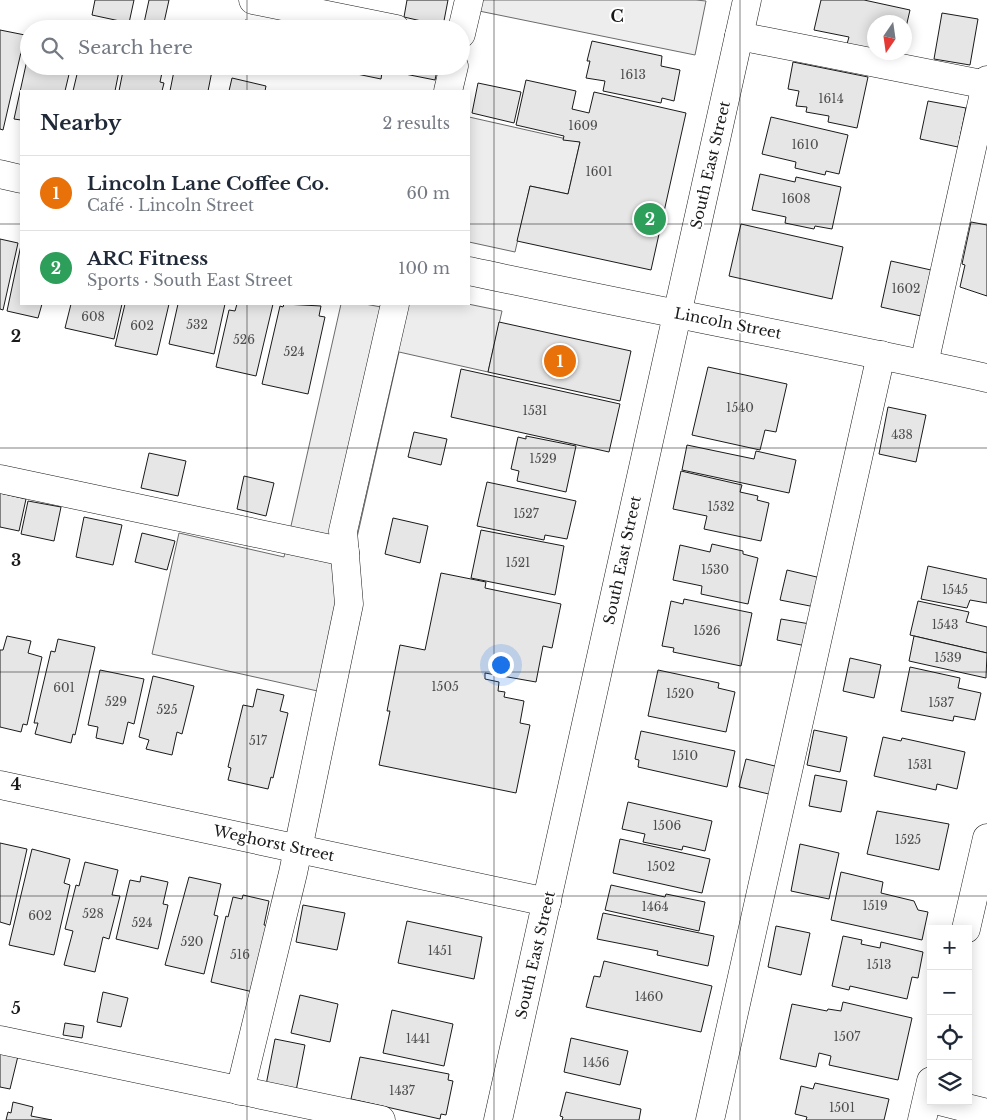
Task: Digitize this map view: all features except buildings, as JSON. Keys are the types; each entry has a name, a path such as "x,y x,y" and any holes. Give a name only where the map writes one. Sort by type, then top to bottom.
{"street":[{"path":"253,0 352,20"},
{"path":"464,20 469,0"},
{"name":"South East Street","path":"498,1120 746,0"},
{"path":"739,36 987,83 924,364"},
{"path":"448,90 452,75"},
{"path":"0,174 20,179"},
{"name":"Lincoln Street","path":"470,271 987,378"},
{"path":"240,1091 298,848 349,604 343,531 395,305"},
{"path":"710,1120 881,355"},
{"path":"0,479 345,552"},
{"name":"Weghorst Street","path":"0,785 547,902"},
{"path":"967,925 987,838"},
{"path":"0,1040 240,1091 284,1111 381,1120"},
{"path":"952,1105 987,1113"}],"shaded area":[{"path":"481,0 706,1 695,55 479,11"},
{"path":"470,117 580,142 568,194 530,186 515,252 470,242"},
{"path":"470,304 502,311 488,372 399,352 322,692 152,654 179,533 284,557 341,305 381,307 386,305"}],"place":[{"name":"ARC Fitness","path":"650,219"},
{"name":"Lincoln Lane Coffee Co.","path":"560,361"}]}
